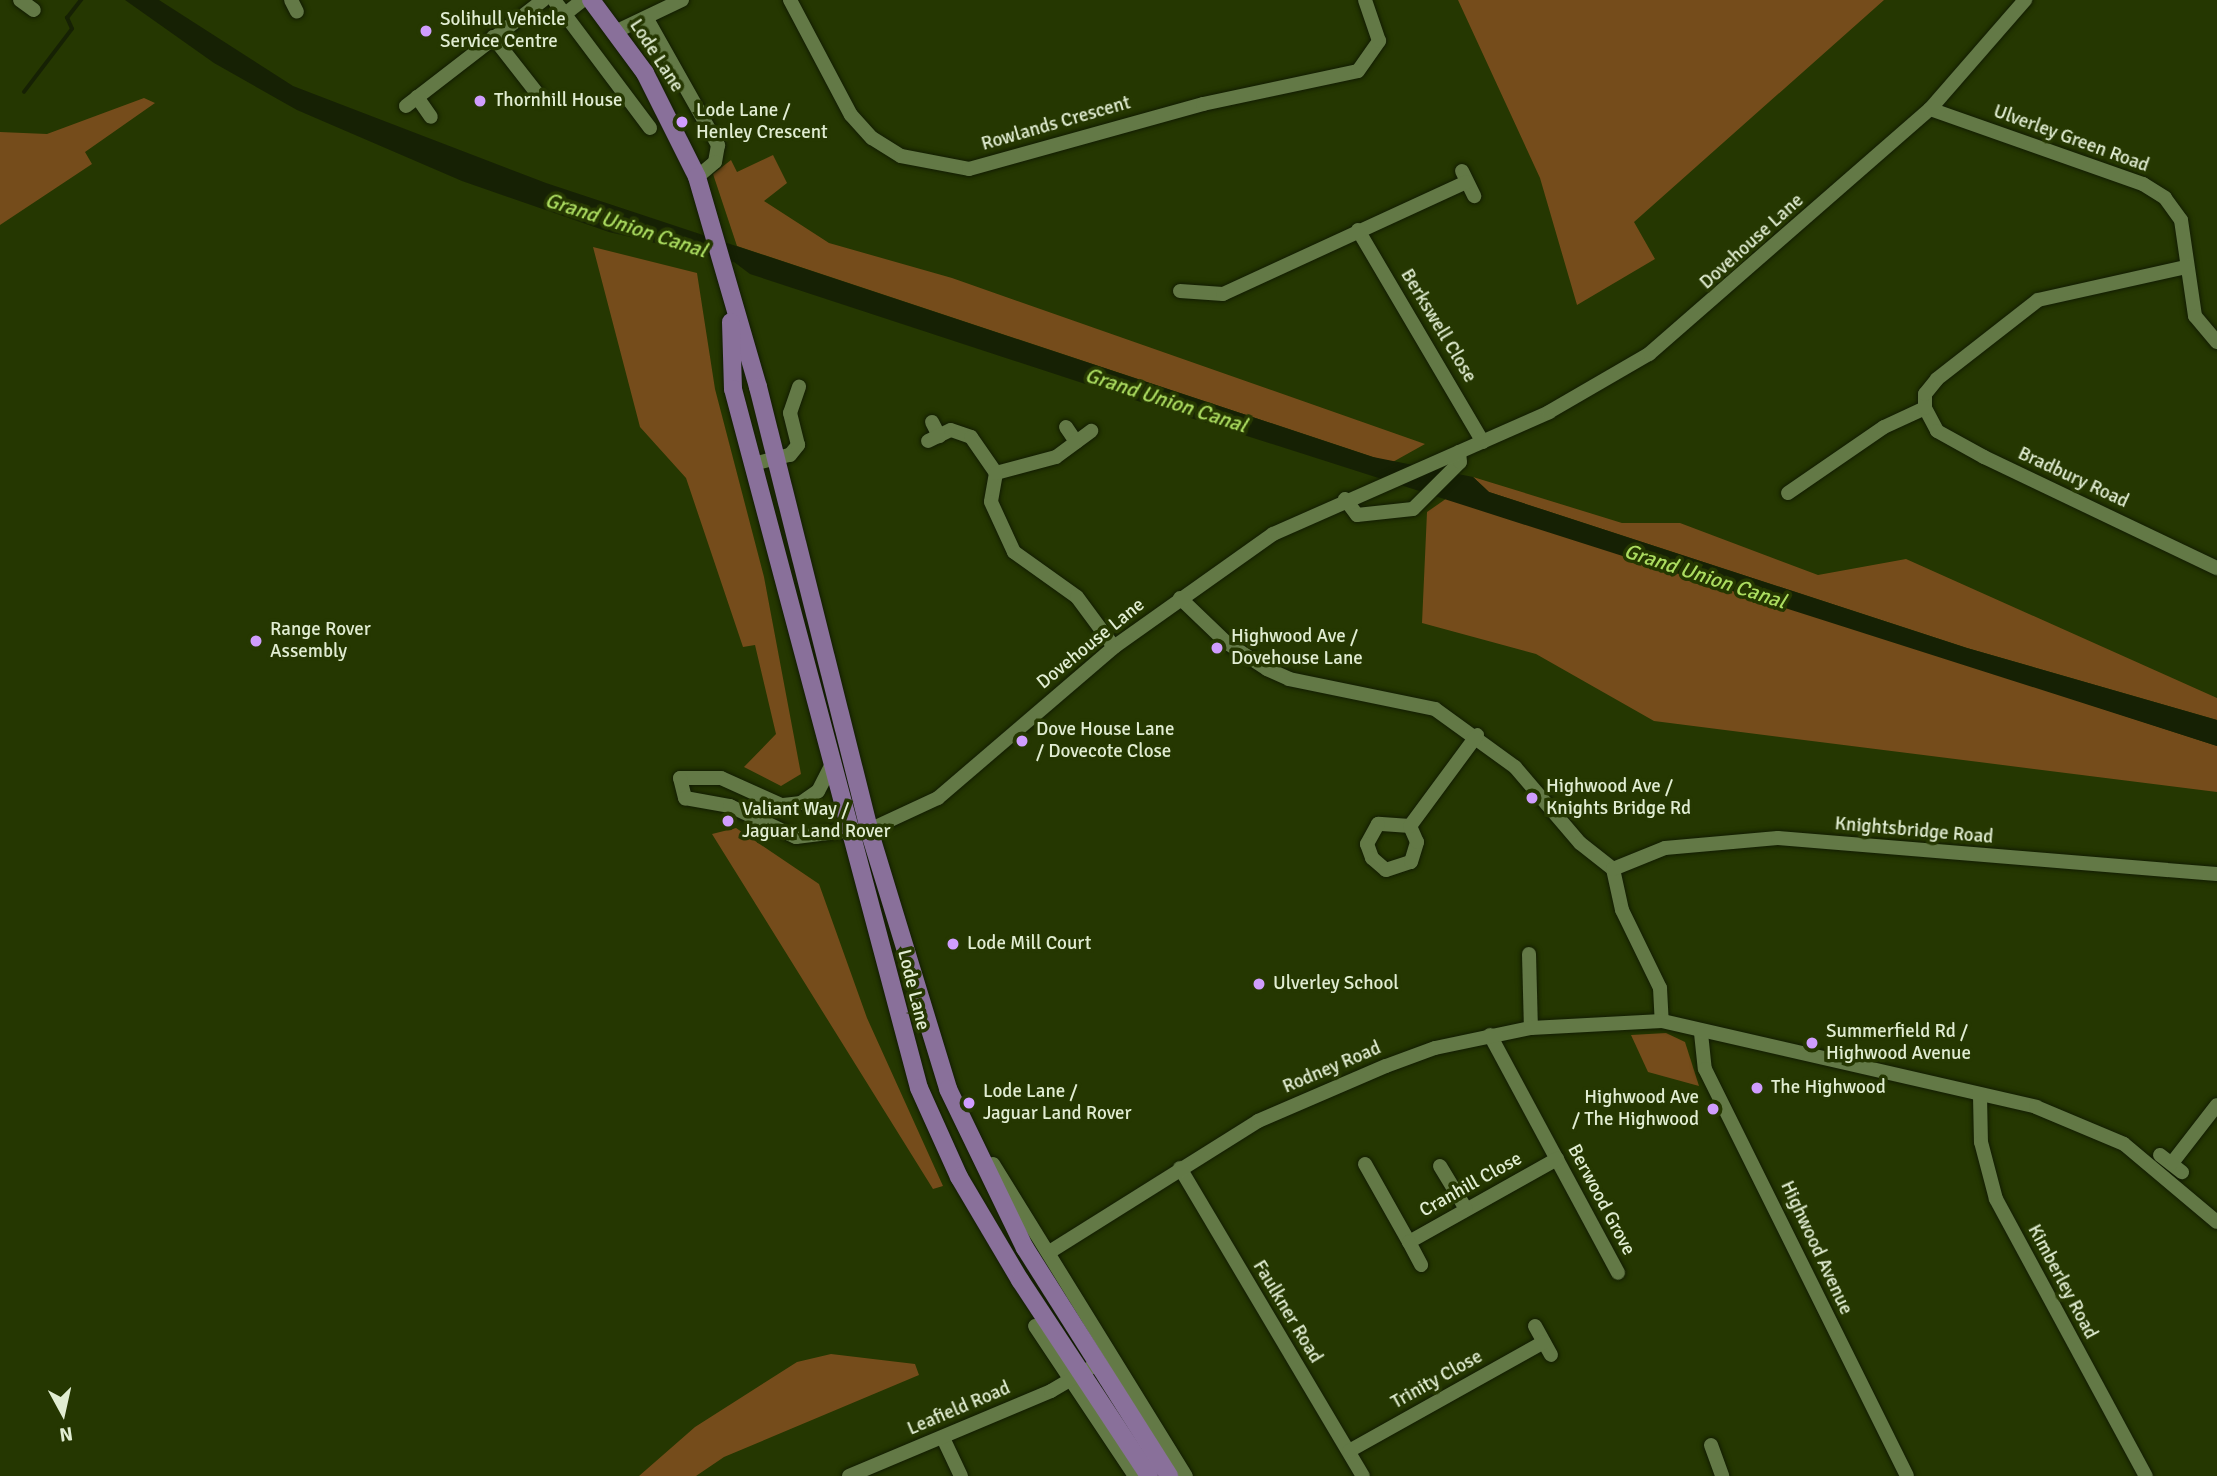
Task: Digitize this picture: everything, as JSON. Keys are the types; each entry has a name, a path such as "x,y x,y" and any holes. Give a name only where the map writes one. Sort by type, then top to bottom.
{"main road":[{"name":"Lode Lane","path":"591,0 617,32 675,125 697,177 711,223 774,459 919,1088 959,1177 1149,1476"},
{"name":"Lode Lane","path":"730,296 733,389 833,762 861,830 927,1035 972,1143 1025,1248 1082,1372 1169,1476"}],"street":[{"path":"20,0 34,10"},
{"path":"431,117 411,102 543,0"},
{"path":"554,0 650,128"},
{"path":"565,14 583,0"},
{"path":"617,32 682,0"},
{"name":"Rowlands Crescent","path":"790,0 851,115 872,138 901,156 968,169 1203,104 1358,71 1379,41 1377,22 1365,0"},
{"name":"Dovehouse Lane","path":"833,762 818,790 801,803 781,805 721,778 680,778 685,798 730,806 796,837 861,830 938,798 1114,647 1273,534 1345,499 1483,442 1649,355 1930,109 2025,0"},
{"name":"Lode Lane","path":"647,19 719,145 715,162 697,177"},
{"path":"493,37 540,97"},
{"name":"Ulverley Green Road","path":"1930,109 2143,184 2165,198 2181,219 2195,316 2217,342"},
{"path":"1180,291 1223,295 1464,176 1475,196"},
{"name":"Berkswell Close","path":"1358,230 1483,442"},
{"path":"1788,493 1884,427 1925,408 1925,394 1937,379 2038,300 2186,267"},
{"path":"753,464 790,456 798,445 790,413 799,387"},
{"name":"Bradbury Road","path":"1925,408 1937,431 1960,444 2217,568"},
{"path":"932,422 933,438 963,431 996,473 991,502 1014,552 1077,597 1114,647"},
{"path":"1066,427 1076,442"},
{"path":"996,473 1056,457 1091,431"},
{"path":"1345,499 1357,515 1417,507 1445,472 1460,462 1459,452"},
{"path":"1180,598 1227,643 1289,679 1417,703 1477,735 1612,869 1622,910 1660,988 1662,1021 1701,1033 1732,1032 1980,1096 2036,1107 2124,1144 2217,1222"},
{"path":"1410,826 1477,735"},
{"name":"Knightsbridge Road","path":"1612,869 1665,848 1778,838 2217,874"},
{"path":"1528,954 1531,1028"},
{"name":"Rodney Road","path":"1051,1251 1180,1168 1331,1088 1434,1048 1531,1028 1662,1021"},
{"name":"Highwood Avenue","path":"1701,1033 1705,1069 1907,1476"},
{"name":"Berwood Grove","path":"1490,1035 1618,1273"},
{"name":"Kimberley Road","path":"1980,1096 1981,1142 1996,1199 2146,1476"},
{"path":"2171,1164 2217,1105"},
{"name":"Lode Lane","path":"972,1143 984,1148 1032,1234 1051,1251 1051,1262 1112,1363 1186,1476"},
{"name":"Cranhill Close","path":"1364,1164 1409,1242 1557,1159"},
{"path":"1440,1166 1466,1209"},
{"name":"Faulkner Road","path":"1180,1168 1363,1476"},
{"path":"1409,1242 1421,1265"},
{"path":"1035,1326 1082,1372 1135,1476"},
{"name":"Trinity Close","path":"1349,1451 1548,1348 1535,1326"},
{"name":"Leafield Road","path":"849,1476 943,1438 1082,1372"},
{"path":"943,1438 961,1476"},
{"path":"1711,1445 1722,1476"}],"shaded area":[{"path":"1458,0 1884,0 1634,222 1655,259 1577,305 1540,178"},
{"path":"144,98 155,103 85,152 92,164 0,225 0,132 47,134"},
{"path":"773,155 787,183 764,201 829,243 952,278 1425,444 1391,463 737,246 713,174 731,160 737,172"},
{"path":"593,247 697,273 715,389 764,577 801,774 781,786 744,767 776,734 755,645 743,647 686,478 640,427"},
{"path":"1473,477 1622,523 1680,523 1818,575 1906,559 2217,698 2217,720 1967,648 1489,492"},
{"path":"1450,496 2217,746 2217,792 1654,721 1536,654 1422,623 1427,512"},
{"path":"736,828 819,884 867,1018 943,1186 933,1189 712,834"},
{"path":"1666,1033 1685,1042 1699,1086 1648,1072 1631,1035"},
{"path":"831,1354 915,1364 919,1375 724,1457 696,1476 639,1476 695,1427 797,1362"}],"water":[{"name":"Grand Union Canal","path":"125,0 159,0 293,86 546,183 1373,457 1473,477 1489,492 1967,648 2217,720 2217,746 1122,396 750,274 734,262 609,232 462,181 297,110 214,63"}],"waterway":[{"path":"24,92 72,29 67,18 81,0"}],"place":[{"name":"Solihull Vehicle Service Centre","path":"426,31"},
{"name":"Thornhill House","path":"480,101"},
{"name":"Lode Lane / Henley Crescent","path":"682,122"},
{"name":"Range Rover Assembly","path":"256,641"},
{"name":"Highwood Ave / Dovehouse Lane","path":"1217,648"},
{"name":"Dove House Lane / Dovecote Close","path":"1022,741"},
{"name":"Highwood Ave / Knights Bridge Rd","path":"1532,798"},
{"name":"Valiant Way / Jaguar Land Rover","path":"728,821"},
{"name":"Lode Mill Court","path":"953,944"},
{"name":"Ulverley School","path":"1259,984"},
{"name":"Summerfield Rd / Highwood Avenue","path":"1812,1043"},
{"name":"The Highwood","path":"1757,1088"},
{"name":"Lode Lane / Jaguar Land Rover","path":"969,1103"},
{"name":"Highwood Ave / The Highwood","path":"1713,1109"}]}
